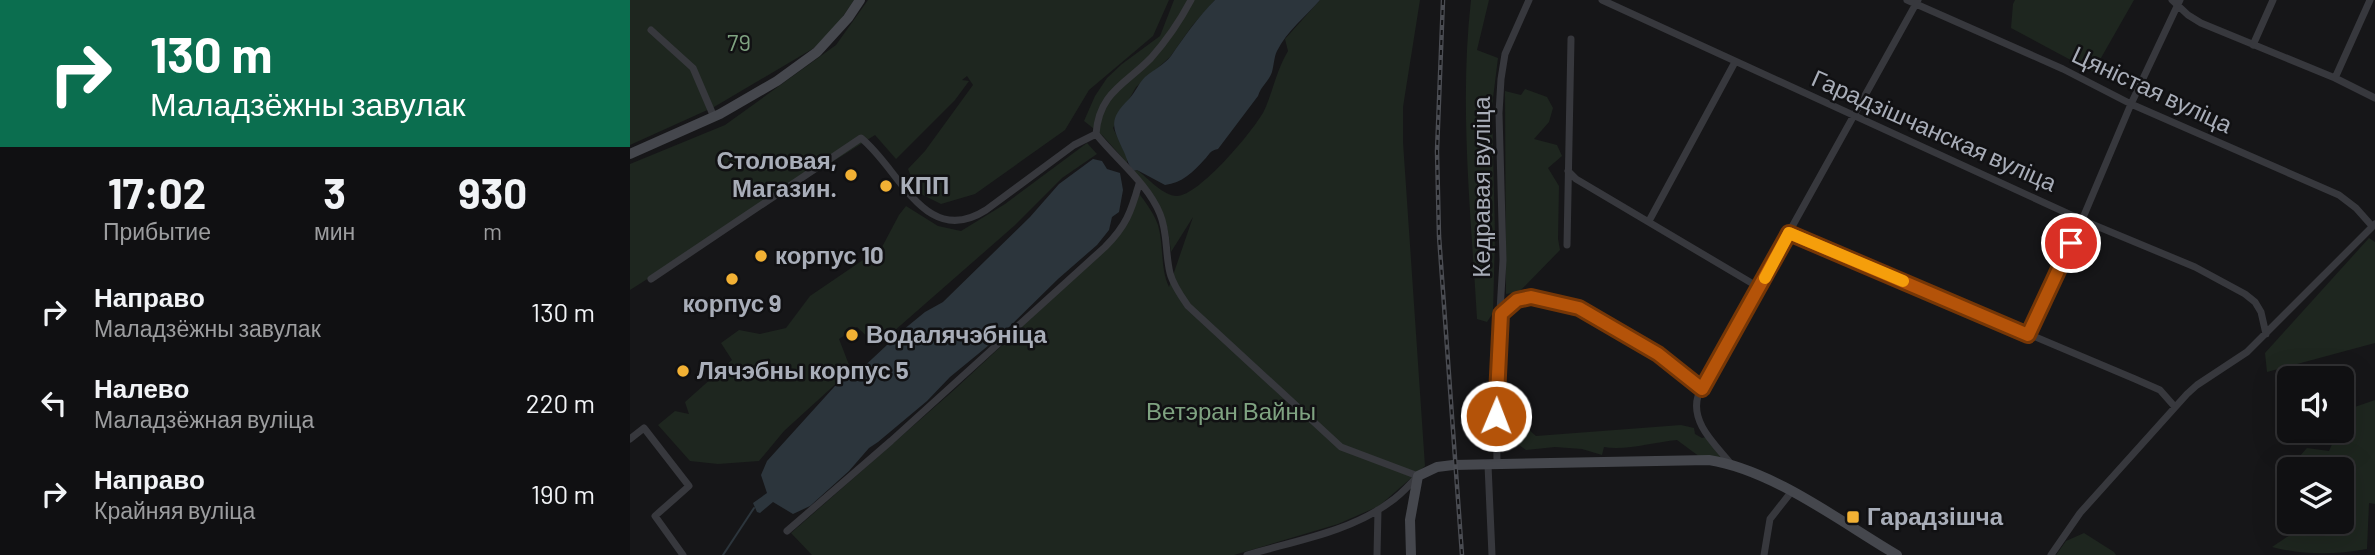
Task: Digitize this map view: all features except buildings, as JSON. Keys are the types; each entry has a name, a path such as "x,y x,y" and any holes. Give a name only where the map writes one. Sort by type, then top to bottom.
{"main road":[{"path":"630,154 714,117 777,81 817,52 848,18 860,0"},
{"path":"1411,555 1410,520 1418,476 1437,467 1709,460 1731,464 1792,491 1896,555"}],"street":[{"path":"1191,0 1178,24 1160,48 1112,92 1097,121 1096,134 1152,200 1162,217 1170,272 1188,306 1341,447 1418,476 1392,501 1378,510 1329,531 1247,555"},
{"name":"Кедравая вуліца","path":"1492,555 1496,379 1503,260 1500,79 1505,54 1529,0"},
{"name":"Гарадзішчанская вуліца","path":"1601,0 2082,220 2195,267 2255,302 2261,312 2266,334"},
{"name":"Цяністая вуліца","path":"1907,0 1917,2 2063,69 2131,104 2339,195 2374,225"},
{"path":"2253,44 2273,0"},
{"path":"2335,78 2370,0"},
{"path":"1731,464 1696,415 1696,405 1702,389 1917,2"},
{"path":"2028,335 2082,220 2177,2 2188,15 2201,23 2335,78 2375,98"},
{"path":"652,30 693,68 714,117"},
{"path":"1567,245 1571,39"},
{"path":"1649,221 1735,62"},
{"path":"651,279 861,138 927,210 940,219 958,222 979,215 1074,145 1096,134"},
{"path":"1568,171 1576,179 1760,288"},
{"path":"787,531 862,467 1105,247 1131,214 1139,184"},
{"path":"2051,555 2080,513 2175,407 2197,385 2247,352 2374,225"},
{"path":"1789,233 2160,390 2175,407"},
{"path":"1501,314 1517,300 1531,297 1579,308 1658,354 1702,389"},
{"path":"630,439 644,428 690,486 655,516 683,555"},
{"path":"1764,555 1770,519 1792,491"},
{"path":"1377,555 1378,510"}],"green space":[{"name":"79","path":"630,0 854,0 837,25 814,48 714,107 630,145"},
{"path":"868,0 1169,0 1153,36 1089,90 1065,130 975,194 941,204 917,192 908,169 925,151 973,85 967,76 962,80 969,81 955,100 896,159 875,135 630,290 630,164 725,125 836,45"},
{"path":"1174,0 1215,0 1170,57 1136,87 1113,128 1127,157 1127,163 1103,136 1084,121 1107,78 1160,36"},
{"name":"Ветэран Вайны","path":"1320,0 1420,0 1403,107 1403,142 1425,466 1379,506 1338,524 1234,555 812,555 791,533 954,390 1114,241 1132,199 1134,187 1158,225 1164,272 1169,287 1193,217 1171,252 1167,227 1160,208 1133,171 1137,170 1161,190 1177,196 1187,193 1212,174 1238,146 1264,111 1288,51 1285,39"},
{"path":"1471,0 1489,0 1477,50 1498,58 1492,106 1495,236 1493,313 1487,322 1477,319 1467,160 1466,79"},
{"path":"2015,0 2134,0 2093,72 2011,28"},
{"path":"1525,89 1547,97 1553,108 1549,122 1534,139 1557,145 1562,156 1548,168 1559,186 1560,250 1519,292 1506,294 1505,91 1521,95"},
{"path":"1087,143 1097,154 1062,178 1014,226 877,346 857,327 839,339 851,370 784,431 759,461 718,464 690,461 658,425 675,411 689,414 685,402 732,360 721,343 739,330 760,334 786,328 810,296 882,247 906,206 938,226 961,231 1005,204"},
{"path":"2369,238 2375,242 2375,343 2289,366 2277,366 2277,369 2267,372 2265,353"},
{"path":"2375,400 2375,504 2369,503 2367,549 2319,553 2272,547 2292,534 2354,534 2354,457 2299,457 2307,448 2329,451 2333,443 2354,443 2354,407"},
{"path":"1681,425 1694,428 1695,434 1706,437 1722,458 1700,457 1677,440 1631,447 1604,447 1602,455 1582,449 1555,447 1526,450 1519,445 1507,448 1502,444 1503,432 1528,429 1536,436"},
{"path":"2084,533 2116,555 2056,555 2066,541"}],"shaded area":[{"path":"1215,0 1320,0 1281,44 1269,78 1218,149 1211,152 1187,176 1165,185 1137,170 1133,171 1117,136 1115,118 1148,74 1168,59"},
{"path":"1093,159 1102,161 1107,169 1120,173 1123,190 1119,212 1112,217 1109,230 1097,245 1000,336 950,377 927,401 869,448 849,471 810,506 793,514 773,502 760,513 757,512 753,503 767,493 761,475 767,461 835,386 857,373 903,330 925,312 943,302 1030,217 1059,184"}],"waterway":[{"path":"723,555 754,508"}],"railway":[{"path":"1443,0 1437,151 1439,236 1462,555"}],"slow traffic":[{"path":"1765,278 1789,233 1903,281"}],"place":[{"name":"Столовая, Магазин.","path":"851,175"},
{"name":"КПП","path":"886,186"},
{"name":"корпус 10","path":"761,256"},
{"name":"корпус 9","path":"732,279"},
{"name":"Водалячэбніца","path":"852,335"},
{"name":"Лячэбны корпус 5","path":"683,371"},
{"name":"Гарадзішча","path":"1853,517"}],"route":[{"path":"1496,416 1501,314 1517,300 1531,297 1579,308 1658,354 1702,389 1789,233 2028,335 2071,243"}]}
